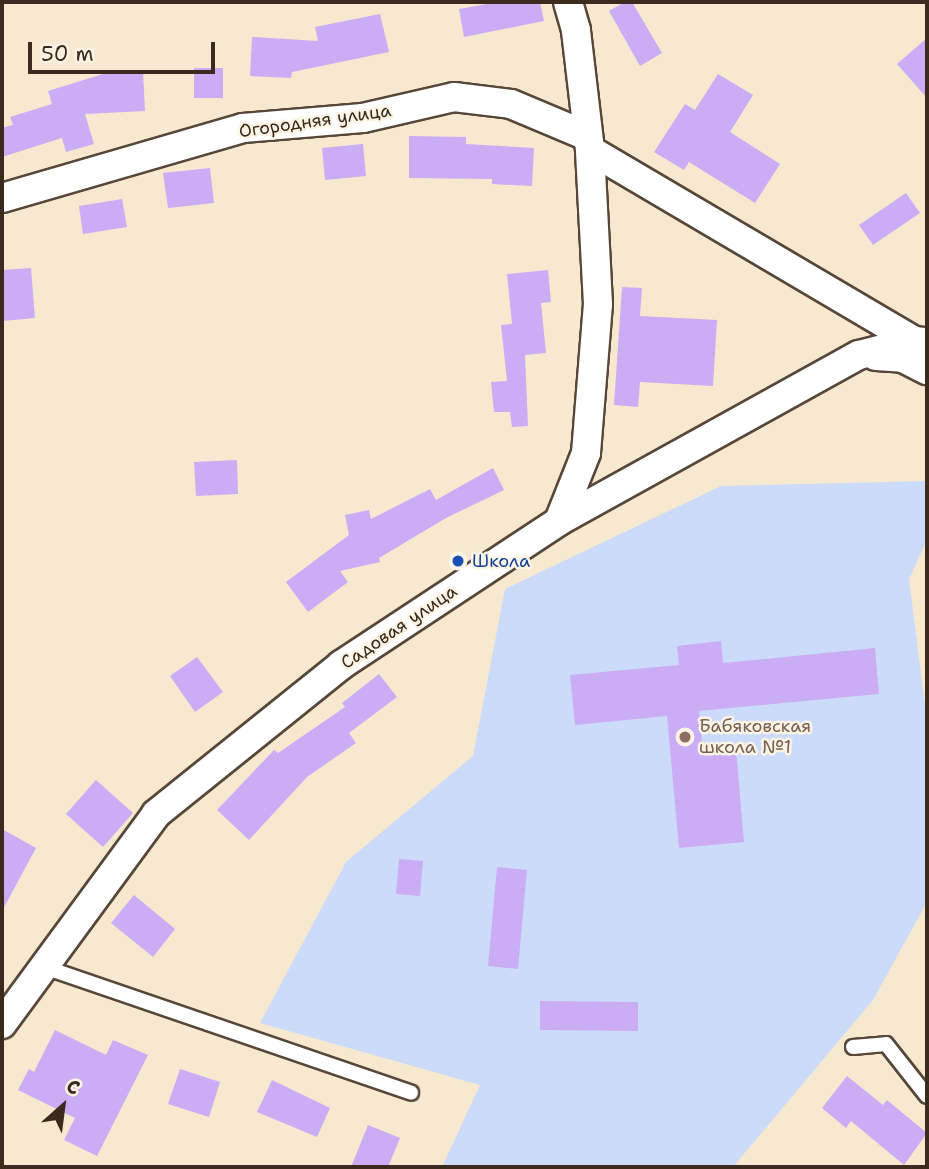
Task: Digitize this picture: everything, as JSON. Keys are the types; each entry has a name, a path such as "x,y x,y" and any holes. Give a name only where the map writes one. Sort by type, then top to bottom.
{"street":[{"path":"559,521 586,453 598,304 588,143 576,30 568,2"},
{"name":"Огородняя улица","path":"2,198 243,128 363,118 454,97 511,104 588,143 921,342"},
{"name":"Садовая улица","path":"2,1024 156,814 341,665 559,521 859,355 921,342"},
{"path":"859,355 903,358 927,370"}],"lane":[{"path":"44,967 411,1093"},
{"path":"853,1047 886,1044 927,1096"}],"shaded area":[{"path":"927,481 927,540 909,579 927,721 927,902 873,1000 733,1167 442,1167 480,1085 260,1023 346,862 473,756 505,589 721,486"}],"building":[{"path":"498,2 540,2 544,21 464,37 459,9"},
{"path":"625,2 632,2 662,53 640,66 609,11"},
{"path":"380,14 389,52 292,72 291,78 250,76 252,37 318,41 315,27"},
{"path":"927,38 927,98 897,64"},
{"path":"194,68 223,68 223,98 194,98"},
{"path":"143,72 145,111 85,114 94,144 66,152 62,138 2,157 2,128 13,125 10,117 52,104 48,91 103,74"},
{"path":"718,74 753,95 730,132 780,164 755,203 689,162 684,170 654,152 685,104 695,110"},
{"path":"409,136 466,137 466,144 534,148 532,186 492,184 492,179 409,178"},
{"path":"363,144 366,176 325,180 322,148"},
{"path":"210,168 214,203 168,208 163,173"},
{"path":"906,193 920,213 873,245 859,225"},
{"path":"122,199 127,227 83,234 79,206"},
{"path":"31,268 35,318 2,321 2,270"},
{"path":"548,270 551,302 541,303 546,353 525,355 528,426 512,427 510,412 494,412 491,382 507,381 501,325 512,324 507,274"},
{"path":"622,287 642,288 640,316 717,320 713,386 640,382 638,407 614,405"},
{"path":"237,460 238,494 196,496 194,462"},
{"path":"493,468 504,490 446,518 379,558 380,562 340,571 348,582 308,612 286,582 349,535 345,515 369,510 371,519 430,489 436,500"},
{"name":"Бабяковская школа №1","path":"721,641 723,663 875,648 879,694 699,711 703,752 736,749 744,842 679,848 667,716 575,725 570,675 679,665 677,646"},
{"path":"197,657 223,692 195,712 170,676"},
{"path":"379,674 397,697 349,733 356,743 307,777 249,840 217,810 274,750 278,753 345,707 342,703"},
{"path":"96,780 133,813 103,847 66,814"},
{"path":"2,829 36,848 2,911"},
{"path":"399,859 423,861 420,896 396,894"},
{"path":"497,867 527,870 518,969 488,966"},
{"path":"134,895 175,929 153,957 111,923"},
{"path":"540,1001 638,1002 638,1031 540,1030"},
{"path":"55,1030 106,1055 113,1040 148,1055 97,1156 64,1140 75,1118 18,1090 29,1069 34,1072"},
{"path":"180,1069 220,1082 209,1117 168,1104"},
{"path":"847,1076 883,1105 887,1100 927,1133 904,1165 851,1121 846,1128 822,1108"},
{"path":"272,1080 330,1108 317,1137 257,1112"},
{"path":"368,1125 400,1138 388,1167 351,1167"}],"place":[{"name":"Школа","path":"458,561"},
{"name":"Бабяковская школа №1","path":"685,737"}]}
